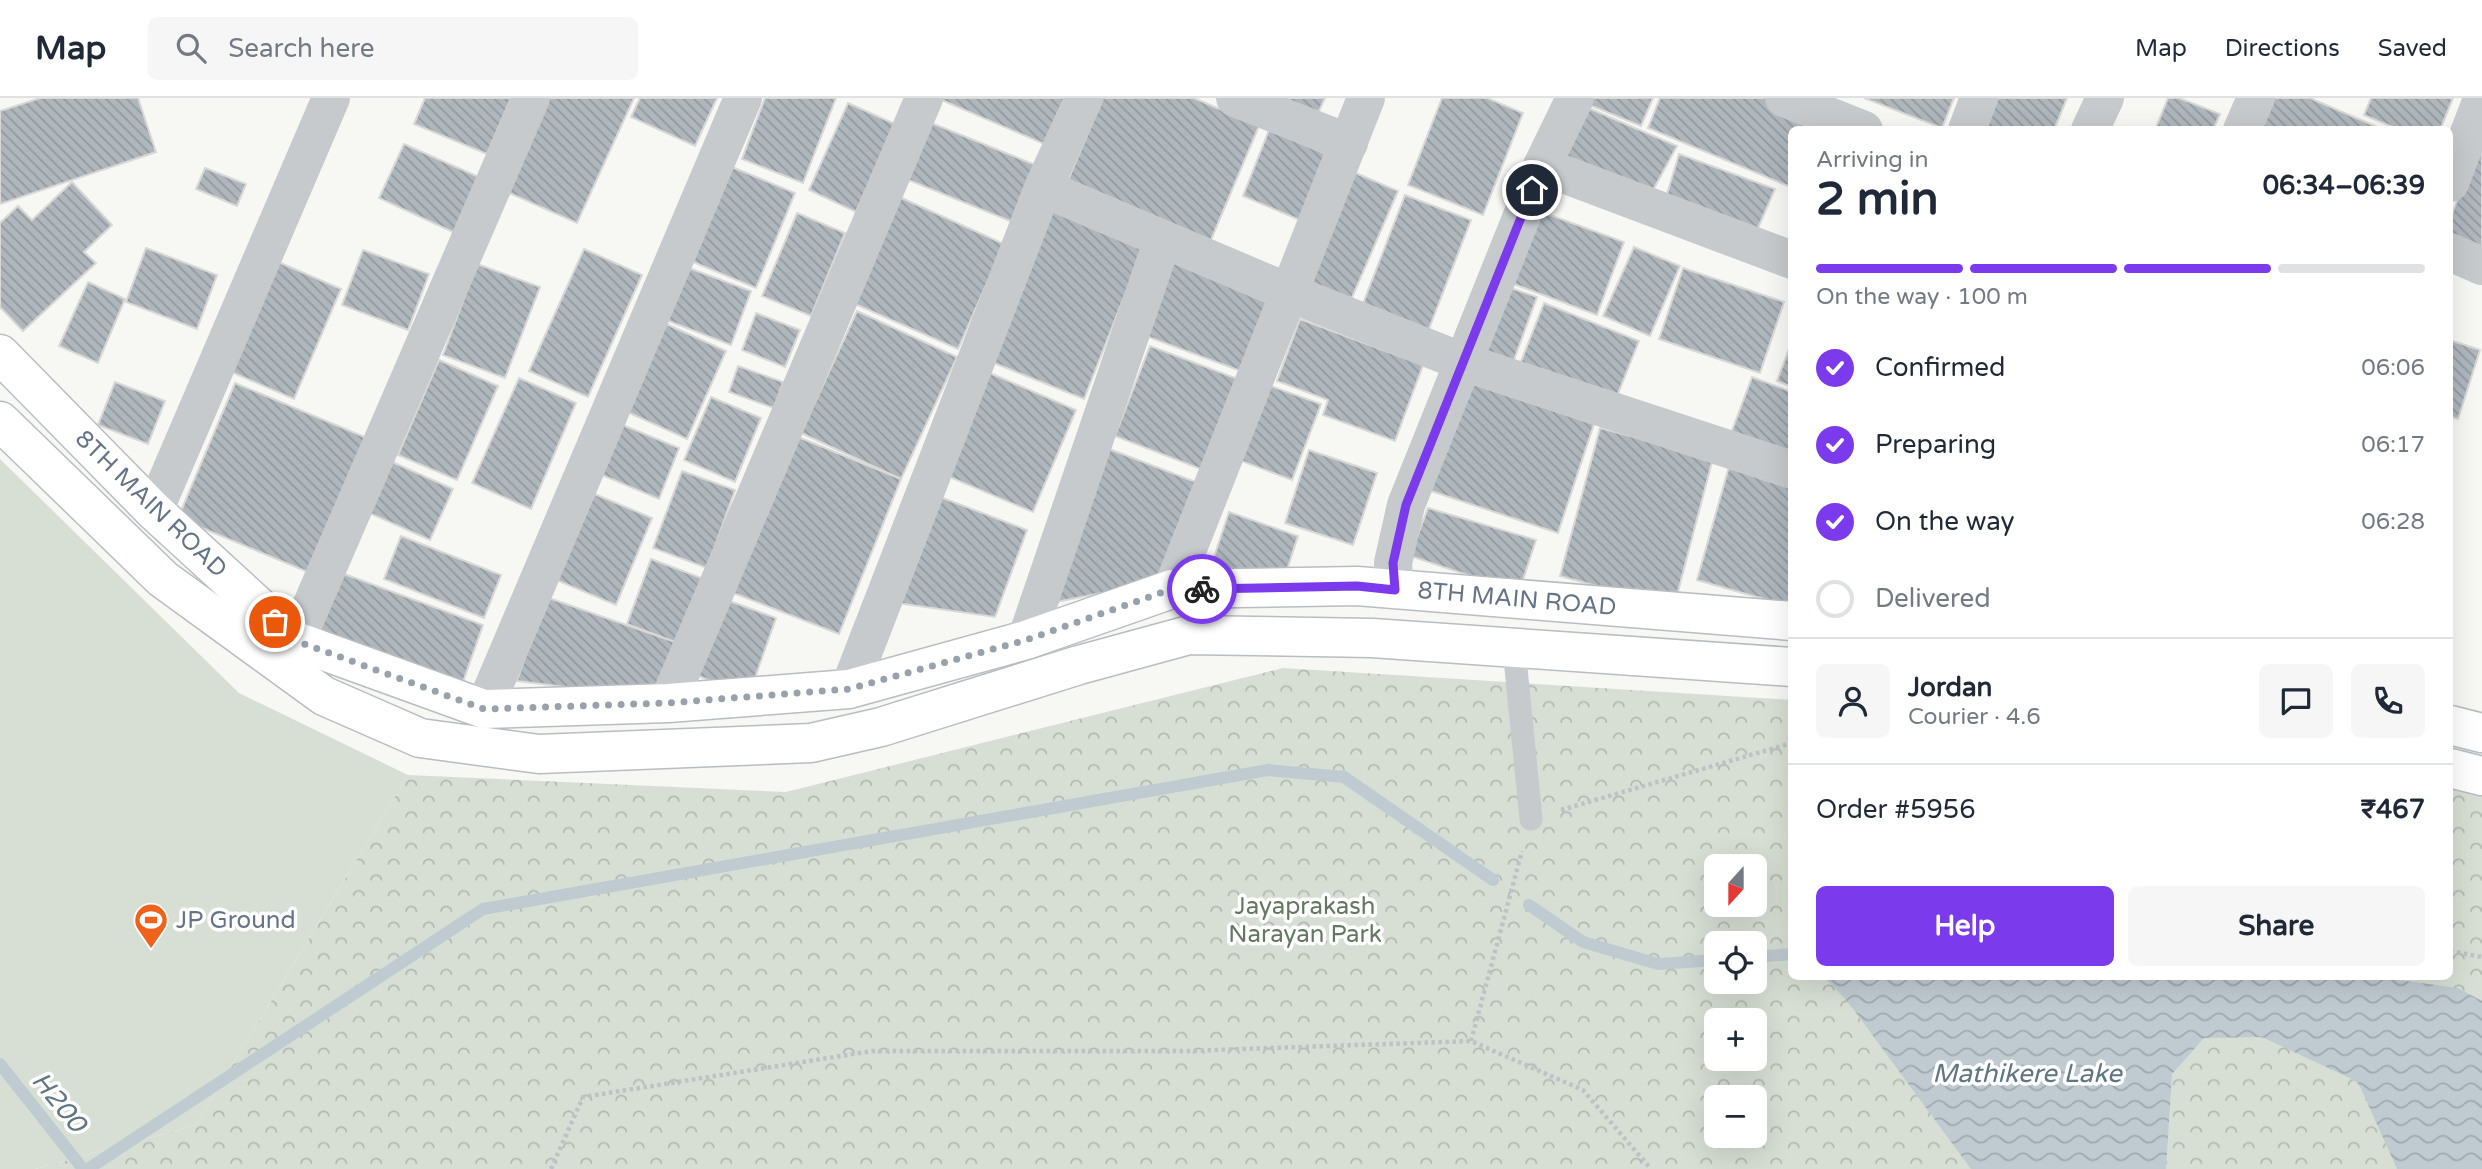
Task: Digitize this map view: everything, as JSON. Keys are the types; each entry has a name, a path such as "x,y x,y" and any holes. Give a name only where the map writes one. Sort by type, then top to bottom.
{"street":[{"path":"154,510 331,98"},
{"path":"296,641 531,98"},
{"path":"484,709 743,98"},
{"path":"668,703 924,98"},
{"path":"849,689 1043,188 1084,98"},
{"path":"1235,98 1349,143"},
{"path":"1172,589 1366,98"},
{"path":"1395,590 1393,563 1406,505 1542,166 1575,98"},
{"path":"1784,98 1854,126"},
{"path":"1968,126 1979,98"},
{"path":"2092,126 2105,98"},
{"path":"2244,126 2256,98"},
{"path":"2453,176 2482,99"},
{"path":"1542,166 1788,258"},
{"path":"1043,188 1290,293 1463,362 1788,469"},
{"path":"1026,640 1163,239"},
{"path":"2453,254 2482,266"},
{"name":"8TH MAIN ROAD","path":"0,354 154,510 296,641 484,709 668,703 849,689 1026,640 1172,589 1357,586 1788,621"},
{"path":"0,421 163,579 324,696 420,738 539,754 811,743 881,727 1079,665 1189,635 1372,638 1788,667"},
{"path":"1514,648 1516,599"},
{"path":"2453,726 2482,733"},
{"path":"2453,769 2482,776"}],"lane":[{"path":"1514,648 1531,819"}],"path":[{"path":"1471,1041 1531,819 1788,744"},
{"path":"2453,952 2482,957"},
{"path":"551,1169 583,1097 872,1051 1188,1051 1471,1041 1583,1090 1651,1169"}],"green space":[{"name":"JP Ground","path":"0,459 239,693 408,775 196,1125 35,1169 0,1169"},
{"name":"Jayaprakash Narayan Park","path":"1283,668 1788,700 1788,980 2453,980 2453,789 2482,795 2482,1169 35,1169 196,1125 408,775 786,792"}],"water":[{"name":"Mathikere Lake","path":"1827,980 2399,980 2458,988 2482,1001 2482,1169 2397,1169 2358,1082 2262,1037 2204,1038 2172,1074 2166,1169 1971,1169 1848,1002"}],"building":[{"path":"40,98 138,98 156,152 0,204 0,111"},
{"path":"425,98 511,98 487,154 414,124"},
{"path":"546,98 634,98 577,223 505,191"},
{"path":"640,98 717,98 695,146 631,117"},
{"path":"765,98 836,98 803,183 742,159"},
{"path":"937,98 1070,98 1049,146"},
{"path":"1103,98 1194,98 1259,126 1208,247 1065,187"},
{"path":"1263,98 1325,98 1314,122"},
{"path":"1442,98 1487,98 1523,113 1483,215 1408,185"},
{"path":"1589,98 1653,98 1641,126 1587,104"},
{"path":"1660,98 1766,98 1806,126 1788,126 1788,186 1648,128"},
{"path":"1864,98 1954,98 1943,126"},
{"path":"1998,98 2067,98 2056,126 1987,126"},
{"path":"2168,98 2179,98 2220,114 2215,126 2157,126"},
{"path":"2263,98 2310,98 2375,126 2251,126"},
{"path":"2371,98 2453,98 2442,126 2390,126 2364,115"},
{"path":"848,103 895,124 856,212 809,190"},
{"path":"1579,104 1677,146 1652,192 1561,159"},
{"path":"929,122 1043,168 1020,225 906,179"},
{"path":"1269,130 1329,155 1302,221 1243,196"},
{"path":"2482,135 2482,259 2453,248 2453,211"},
{"path":"404,144 481,178 455,233 379,198"},
{"path":"1679,154 1775,189 1755,235 1664,204"},
{"path":"732,167 795,193 756,288 693,262"},
{"path":"205,168 246,184 237,206 196,189"},
{"path":"1346,169 1398,191 1351,300 1299,278"},
{"path":"72,182 112,225 84,252 96,263 23,331 0,307 0,223 18,206 32,220"},
{"path":"895,195 1004,244 958,349 848,301"},
{"path":"1405,195 1471,220 1425,339 1359,314"},
{"path":"1044,206 1144,246 1084,399 984,359"},
{"path":"1531,208 1624,242 1597,315 1503,280"},
{"path":"797,213 845,233 811,316 762,296"},
{"path":"1634,247 1680,266 1650,336 1603,316"},
{"path":"146,248 217,275 197,329 126,302"},
{"path":"584,249 642,275 588,397 529,371"},
{"path":"363,250 429,274 408,330 342,305"},
{"path":"1171,257 1274,295 1246,373 1143,335"},
{"path":"276,261 341,289 294,399 229,371"},
{"path":"477,264 540,287 505,378 443,355"},
{"path":"678,264 751,291 731,345 658,317"},
{"path":"1683,268 1784,302 1760,373 1659,339"},
{"path":"88,282 125,299 98,363 59,346"},
{"path":"1502,285 1537,297 1511,368 1476,354"},
{"path":"1544,303 1639,341 1613,406 1518,369"},
{"path":"857,311 957,357 901,479 801,433"},
{"path":"756,313 800,330 785,367 742,350"},
{"path":"1300,319 1423,365 1395,441 1323,415 1328,400 1277,381"},
{"path":"664,323 726,351 687,439 625,411"},
{"path":"2453,341 2480,350 2458,419 2453,418"},
{"path":"1150,346 1246,382 1211,473 1115,436"},
{"path":"1788,352 1788,385 1777,381"},
{"path":"439,360 498,386 457,480 398,455"},
{"path":"738,366 783,382 774,408 729,392"},
{"path":"983,370 1076,410 1033,512 940,473"},
{"path":"1752,377 1788,390 1788,458 1730,436"},
{"path":"519,378 576,403 531,509 472,483"},
{"path":"1462,380 1594,424 1558,533 1425,489"},
{"path":"115,382 165,401 148,444 98,425"},
{"path":"235,383 372,440 315,575 178,518"},
{"path":"1265,384 1321,404 1292,480 1236,459"},
{"path":"711,397 761,418 735,482 684,460"},
{"path":"618,423 679,448 659,499 597,473"},
{"path":"1600,428 1713,458 1674,607 1560,576"},
{"path":"786,432 901,479 839,634 723,589"},
{"path":"1104,447 1209,487 1168,580 1046,604"},
{"path":"1309,450 1377,473 1353,545 1285,523"},
{"path":"381,457 453,489 430,540 358,508"},
{"path":"1730,463 1788,480 1788,606 1697,580"},
{"path":"682,471 735,490 707,568 653,548"},
{"path":"585,490 652,518 616,605 549,577"},
{"path":"935,495 1027,530 995,617 890,602"},
{"path":"1428,508 1536,540 1519,592 1410,556"},
{"path":"1229,512 1298,536 1285,576 1208,575"},
{"path":"401,536 501,575 484,618 384,579"},
{"path":"651,559 704,579 680,644 627,624"},
{"path":"328,568 483,625 458,696 302,638"},
{"path":"716,596 776,618 749,695 690,673"},
{"path":"546,597 681,644 656,698 517,681"}],"waterway":[{"path":"88,1169 483,909 1268,770 1344,777 1493,880"},
{"path":"1529,905 1583,942 1658,964 1704,961"},
{"path":"1767,956 1788,954"},
{"name":"H200","path":"0,1064 83,1169"}],"way so far":[{"path":"275,622 296,641 484,709 668,703 849,689 1026,640 1172,589 1202,589"}],"place":[{"name":"JP Ground","path":"151,950"}],"route":[{"path":"1202,589 1357,586 1395,590 1393,563 1406,505 1532,190"}]}
